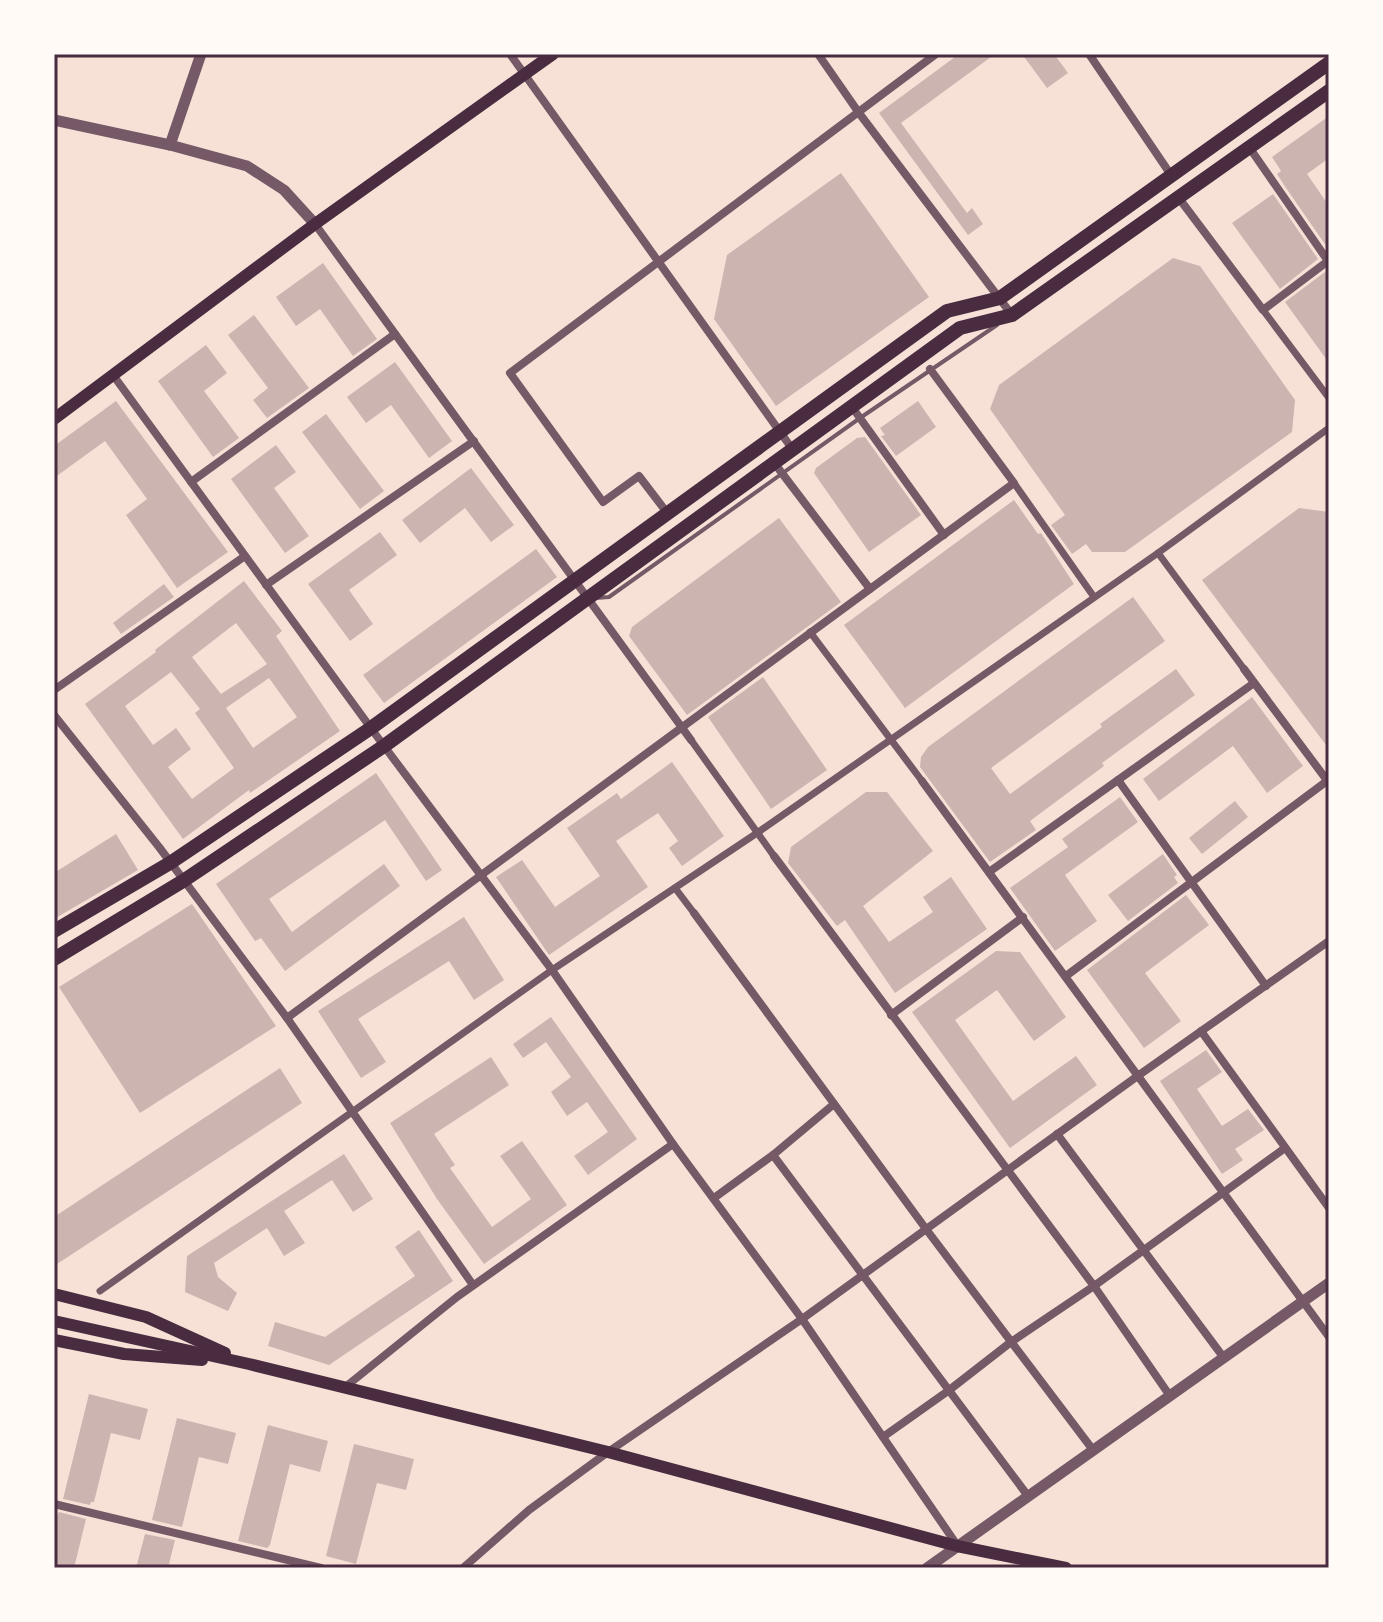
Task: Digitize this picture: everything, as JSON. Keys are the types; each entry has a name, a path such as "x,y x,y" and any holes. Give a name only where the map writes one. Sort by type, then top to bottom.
{"main road":[{"path":"54,419 315,224 553,54"},
{"path":"54,931 170,863 371,728 947,311 1000,298 1329,63"},
{"path":"54,959 183,881 384,746 589,599 779,469 793,451 856,413 960,328 1012,315 1329,91"},
{"path":"54,1294 146,1317 249,1364"},
{"path":"54,1321 249,1364 608,1452 957,1546 1066,1568"},
{"path":"54,1340 124,1354 249,1364"}],"street":[{"path":"170,145 201,54"},
{"path":"510,54 793,451"},
{"path":"818,54 1012,315"},
{"path":"668,514 639,476 603,502 510,373 936,54"},
{"path":"1089,54 1171,175"},
{"path":"54,120 170,145 247,166 284,190 315,224 757,833 1094,1286 1170,1396"},
{"path":"1249,147 1328,261 1263,310"},
{"path":"1178,196 1329,398"},
{"path":"191,482 395,334"},
{"path":"930,369 1094,597"},
{"path":"113,375 552,970 673,1144 802,1319 957,1546"},
{"path":"856,413 944,535"},
{"path":"100,1291 552,970 757,833 1158,553 1329,428"},
{"path":"266,585 474,441"},
{"path":"779,469 870,589"},
{"path":"287,1018 1014,483"},
{"path":"1066,976 1328,782 1158,553"},
{"path":"54,690 245,556"},
{"path":"810,632 1023,917 1329,1337"},
{"path":"989,872 1254,683"},
{"path":"54,715 287,1018 473,1285"},
{"path":"1118,780 1266,986"},
{"path":"675,888 1093,1450"},
{"path":"891,1015 1023,917"},
{"path":"463,1568 529,1510 608,1452 802,1319 1329,941"},
{"path":"1201,1031 1329,1208"},
{"path":"714,1198 773,1155 834,1104"},
{"path":"1057,1134 1224,1358"},
{"path":"344,1388 473,1285 673,1144"},
{"path":"883,1437 1011,1342 1285,1148"},
{"path":"773,1155 1028,1496"},
{"path":"927,1568 1329,1283"},
{"path":"54,1504 321,1568"}],"lane":[{"path":"779,469 856,413 1012,315"}],"building":[{"path":"959,54 995,54 901,123 967,213 972,208 983,224 968,235 879,113"},
{"path":"1022,54 1054,54 1068,73 1047,88"},
{"path":"1329,116 1329,158 1307,174 1329,206 1329,250 1277,174 1281,171 1272,157"},
{"path":"841,173 929,297 776,406 714,319 727,255"},
{"path":"1273,194 1318,259 1280,289 1232,223"},
{"path":"1173,258 1200,266 1295,400 1292,432 1125,552 1092,552 1086,544 1072,554 1051,525 1065,515 990,409 999,385"},
{"path":"323,263 377,339 353,356 320,309 296,326 276,297"},
{"path":"1329,269 1329,363 1285,302"},
{"path":"254,315 309,388 267,418 253,400 268,388 228,335"},
{"path":"206,345 227,373 204,391 239,438 213,457 158,381"},
{"path":"395,362 452,441 429,458 391,405 366,423 347,397"},
{"path":"116,401 228,552 177,588 126,515 147,499 105,441 54,478 54,446"},
{"path":"918,401 936,427 896,456 881,436 885,435 880,428"},
{"path":"326,414 384,491 360,509 302,432"},
{"path":"865,437 921,515 869,552 814,473 816,468 857,438"},
{"path":"276,445 296,472 274,488 309,536 285,553 231,479"},
{"path":"471,468 514,525 491,542 465,508 420,543 402,520"},
{"path":"1014,500 1038,534 1041,533 1074,584 905,708 844,625"},
{"path":"1299,508 1329,512 1329,749 1202,580"},
{"path":"779,518 841,602 687,715 629,636 632,627"},
{"path":"380,532 397,555 349,590 373,624 350,641 308,584"},
{"path":"536,549 557,577 384,703 363,675"},
{"path":"244,581 282,631 276,636 340,731 250,793 249,790 183,839 85,704","holes":["236,623 267,664 221,694 192,657","171,672 200,709 195,713 234,768 192,799 168,767 191,749 176,728 153,745 125,706","269,678 297,717 253,748 226,708"]},
{"path":"164,584 174,597 121,634 113,623"},
{"path":"1133,597 1165,641 991,768 1010,794 1176,669 1195,695 1030,821 1036,830 990,862 920,767 921,757 928,747"},
{"path":"763,677 827,770 771,809 708,717"},
{"path":"1252,697 1303,766 1267,793 1233,746 1159,801 1143,779"},
{"path":"672,762 724,836 682,866 669,848 678,841 658,813 616,841 648,887 549,955 496,877 522,860 555,907 600,876 567,828 617,793 621,799"},
{"path":"376,773 442,870 426,881 385,820 269,899 292,932 384,864 400,886 285,971 261,938 255,941 216,884"},
{"path":"866,792 887,792 933,851 863,906 889,942 933,912 923,897 951,877 987,929 895,993 845,920 837,926 788,863 791,847"},
{"path":"1120,797 1138,822 1065,875 1097,921 1055,951 1010,888 1068,847 1062,839"},
{"path":"1235,801 1248,817 1202,854 1189,838"},
{"path":"116,834 138,870 54,919 54,873"},
{"path":"1163,854 1177,875 1174,877 1178,883 1128,921 1108,895"},
{"path":"1186,895 1209,925 1145,973 1181,1021 1144,1048 1087,970"},
{"path":"192,904 276,1026 140,1113 59,987"},
{"path":"464,917 504,980 474,1000 449,961 358,1019 386,1062 361,1078 318,1011"},
{"path":"996,951 1020,952 1066,1017 1034,1041 997,990 955,1020 1013,1101 1076,1056 1097,1085 1010,1148 912,1012"},
{"path":"551,1017 637,1139 588,1175 574,1156 608,1132 587,1102 567,1116 551,1092 571,1077 546,1042 523,1058 513,1044"},
{"path":"1206,1050 1222,1072 1197,1089 1222,1126 1248,1109 1264,1130 1235,1149 1243,1160 1222,1174 1160,1081"},
{"path":"491,1057 509,1085 434,1134 455,1165 450,1168 492,1227 531,1199 500,1156 522,1141 567,1205 484,1264 437,1199 390,1123"},
{"path":"280,1068 302,1103 54,1266 54,1217"},
{"path":"344,1154 373,1199 353,1212 332,1180 284,1211 305,1243 284,1256 267,1228 214,1263 218,1277 237,1293 228,1311 185,1292 187,1256"},
{"path":"419,1230 453,1281 329,1365 268,1346 275,1322 325,1337 415,1276 395,1247"},
{"path":"89,1394 148,1409 140,1440 111,1433 94,1502 90,1505 63,1499"},
{"path":"177,1418 236,1433 228,1464 199,1457 182,1527 152,1520"},
{"path":"268,1425 328,1441 320,1472 290,1464 267,1548 238,1541"},
{"path":"354,1444 414,1459 406,1490 377,1483 356,1564 326,1556"},
{"path":"59,1512 86,1519 74,1568 54,1568 54,1521"},
{"path":"145,1534 175,1540 168,1568 136,1568"}]}
